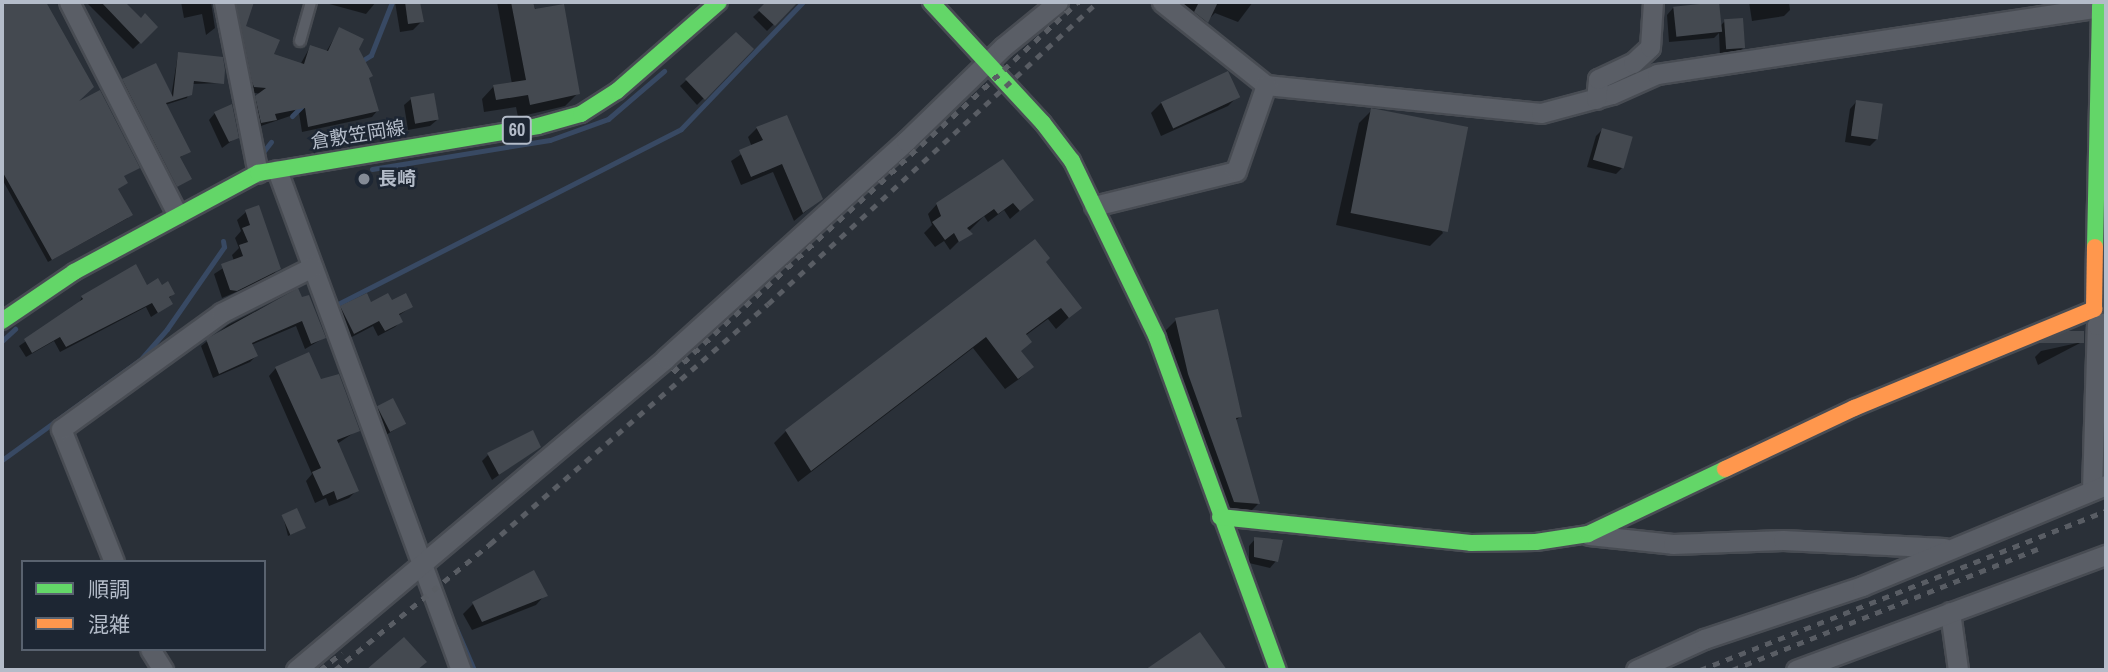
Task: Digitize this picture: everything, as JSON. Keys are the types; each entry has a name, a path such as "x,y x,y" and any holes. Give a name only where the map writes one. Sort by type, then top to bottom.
{"street":[{"path":"69,2 177,214"},
{"path":"223,2 268,172 312,267 421,568 461,670"},
{"name":"倉敷笠岡線","path":"2,321 74,272 177,214 268,172 538,126 581,114 617,91 719,2"},
{"path":"931,2 1072,161 1157,338 1278,670"},
{"path":"296,670 421,568 686,340 906,141 986,62 1058,2"},
{"path":"1162,2 1266,85 1541,113 1596,99 1657,74 2102,4 2099,487 1862,586 1704,639 1636,670"},
{"path":"1596,99 1598,79 1633,63 1650,47 1653,2"},
{"path":"1094,206 1236,171 1266,85"},
{"path":"113,560 61,429 220,313 312,267"},
{"path":"1588,534 1854,408 2099,319"},
{"path":"1220,516 1471,543 1536,542 1588,534 1673,544 1783,540 1951,548"},
{"path":"1796,670 2106,555"},
{"path":"1951,612 1958,670"},
{"path":"150,651 163,670"}],"lane":[{"path":"300,41 311,2"}],"building":[{"path":"2,2 46,2 94,87 79,101 100,90 140,168 124,176 128,183 118,189 133,215 52,260 2,171"},
{"path":"101,2 125,2 141,18 145,13 158,27 141,44"},
{"path":"236,2 254,2 246,26 280,40 274,54 304,64 310,45 328,51 339,27 364,39 359,49 373,76 369,78 379,111 308,127 305,108 275,114 277,120 261,123 255,96 266,88 254,87 252,82"},
{"path":"405,2 420,2 424,22 408,24"},
{"path":"511,2 533,2 535,9 564,4 580,94 530,105 528,95 496,100 493,85 526,80"},
{"path":"766,2 798,2 775,26 758,10"},
{"path":"1199,2 1218,2 1208,23 1194,12"},
{"path":"1719,2 1722,32 1676,37 1673,7"},
{"path":"1743,18 1745,48 1726,49 1724,19"},
{"path":"736,32 754,49 705,100 685,79"},
{"path":"178,52 223,57 225,70 224,84 194,81 192,95 166,103 191,152 180,157 192,179 177,187 122,79 156,63 173,97"},
{"path":"1228,71 1240,97 1173,129 1161,102"},
{"path":"434,93 439,120 415,124 410,97"},
{"path":"1856,100 1883,104 1878,139 1851,136"},
{"path":"232,104 239,138 229,142 214,112"},
{"path":"1371,108 1468,127 1448,232 1351,213"},
{"path":"787,115 823,199 803,213 782,164 751,177 739,150 763,140 756,127"},
{"path":"1602,128 1633,137 1624,169 1593,160"},
{"path":"1003,159 1034,200 1020,211 1013,203 998,214 994,209 967,228 973,234 959,242 954,233 945,240 932,222 941,216 936,203"},
{"path":"259,205 281,269 237,291 230,290 221,264 243,256 239,245 248,242 242,228 250,225 245,210"},
{"path":"1035,239 1050,258 1046,262 1082,308 1069,318 1061,308 1026,334 1032,342 1021,351 1034,367 1018,379 986,337 811,471 785,430"},
{"path":"136,264 147,285 158,278 162,285 168,281 175,294 169,297 173,304 158,313 152,303 66,347 60,337 32,353 24,339 83,299 81,296"},
{"path":"298,288 302,297 309,295 326,338 311,344 302,321 252,343 258,356 219,374 206,339"},
{"path":"367,293 371,302 388,293 392,300 406,293 413,307 399,314 403,322 385,331 379,321 354,334 340,306"},
{"path":"1218,309 1242,417 1236,418 1260,504 1234,502 1188,374 1175,318"},
{"path":"2036,331 2084,331 2084,343 2036,343"},
{"path":"309,352 321,379 339,374 360,431 337,440 359,491 337,500 334,491 323,496 312,472 321,468 275,367"},
{"path":"393,398 406,424 390,432 377,406"},
{"path":"533,430 541,447 499,475 487,453"},
{"path":"297,508 306,528 290,535 281,515"},
{"path":"1254,537 1283,540 1278,562 1254,557"},
{"path":"534,570 548,596 482,622 472,602"},
{"path":"1200,632 1227,670 1145,670"},
{"path":"404,637 427,662 417,670 366,670"}],"waterway":[{"path":"360,62 371,55 392,2"},
{"path":"336,305 681,129 803,2"},
{"path":"372,169 550,140 608,119 664,71"},
{"path":"292,116 302,106"},
{"path":"260,156 271,142"},
{"path":"2,460 141,359 167,329 224,247 223,241"},
{"path":"2,341 15,329"},
{"path":"455,626 474,670"}],"railway":[{"path":"673,372 1078,2"},
{"path":"335,670 490,544 768,304 1097,2"},
{"path":"1700,670 2106,511"},
{"path":"1732,670 2038,549"},
{"path":"320,670 342,653"}],"traffic: fast":[{"path":"2,321 74,272 258,173 538,126 581,114 617,91 719,2"},
{"path":"931,2 1043,123 1072,161 1157,338 1278,670"},
{"path":"2095,247 2100,7 2104,2"},
{"path":"1220,517 1471,543 1536,542 1588,534 1725,469"}],"traffic: slow":[{"path":"1725,469 1854,408 2094,309 2095,247"}],"place":[{"name":"長崎","path":"364,179"}]}
